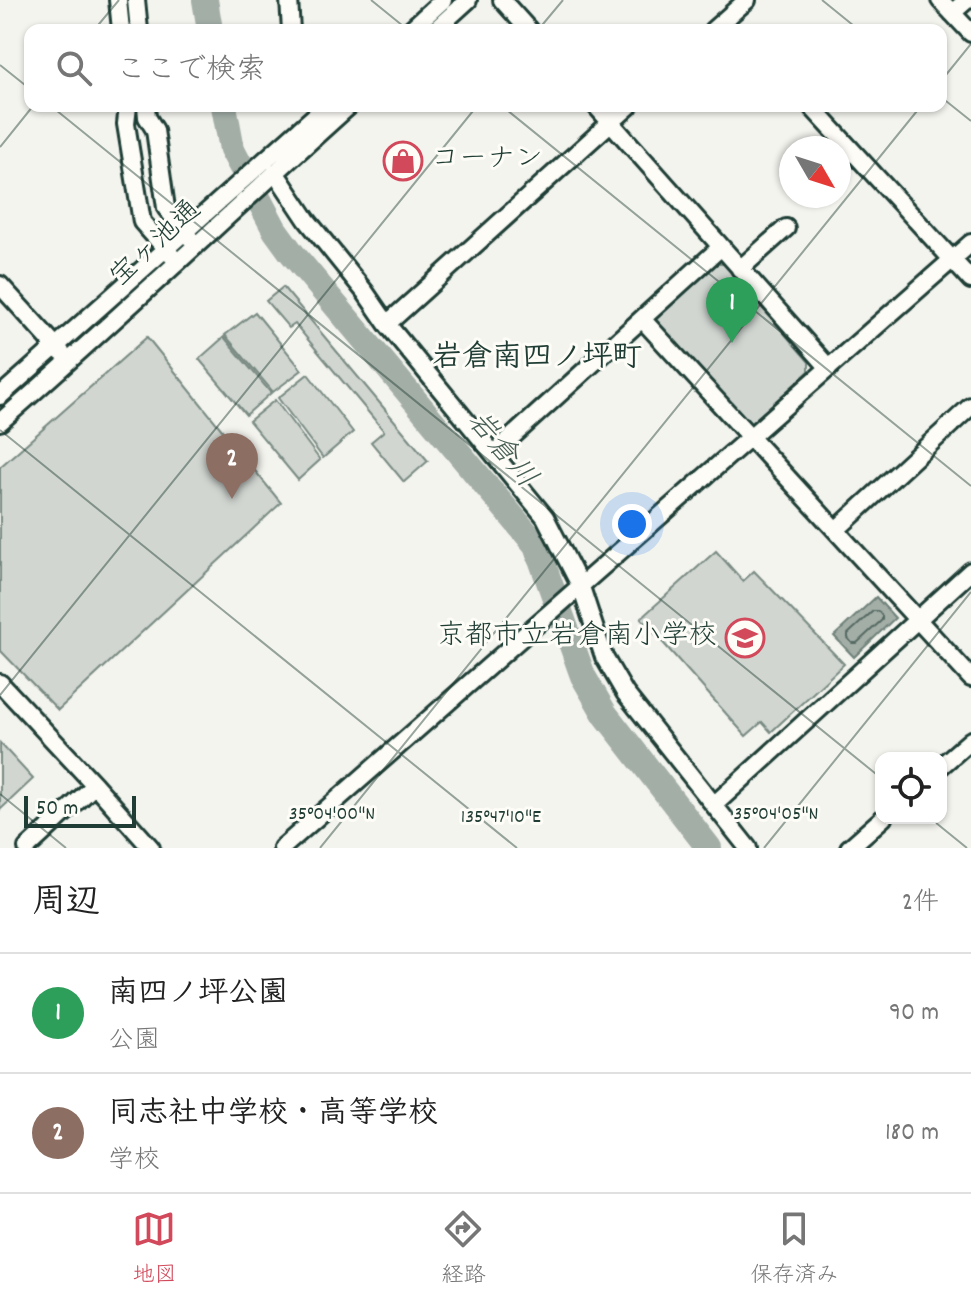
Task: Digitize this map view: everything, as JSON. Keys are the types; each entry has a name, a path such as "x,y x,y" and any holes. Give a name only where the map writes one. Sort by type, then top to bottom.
{"street":[{"path":"118,0 120,24"},
{"path":"136,0 138,24"},
{"path":"289,0 291,24"},
{"path":"417,24 443,0"},
{"path":"442,24 468,0"},
{"path":"502,0 524,24"},
{"path":"720,24 747,0"},
{"path":"940,0 971,33"},
{"path":"952,13 967,0"},
{"path":"728,17 735,24"},
{"path":"127,112 126,124 142,222 177,262"},
{"path":"147,112 155,130 166,208 190,238"},
{"name":"宝ヶ池通","path":"0,422 177,262 190,238 333,112"},
{"path":"602,112 829,368"},
{"path":"387,324 622,112"},
{"path":"816,112 971,280"},
{"path":"269,170 387,324 545,517 581,587 604,657 625,693 748,848"},
{"path":"740,269 786,228"},
{"name":"宝ヶ池通","path":"0,396 165,248 190,238"},
{"path":"282,848 971,243"},
{"path":"494,453 721,247"},
{"path":"0,285 69,361"},
{"path":"642,319 971,678"},
{"path":"836,530 971,406"},
{"path":"715,804 971,571"},
{"path":"0,683 151,848"},
{"path":"947,761 971,740"},
{"path":"27,848 95,785"},
{"path":"849,848 876,824"}],"shaded area":[{"path":"715,264 724,264 809,362 809,371 751,424 742,422 654,324 653,317"},
{"path":"283,287 428,461 404,482 371,442 384,431 295,324 289,328 266,301"},
{"path":"255,312 302,370 273,392 225,335"},
{"path":"147,337 281,503 58,710 0,650 0,467"},
{"path":"224,337 271,393 246,415 199,359"},
{"path":"308,374 353,432 323,458 278,398"},
{"path":"275,400 320,460 298,480 249,421"},
{"path":"716,551 743,581 754,571 844,664 771,732 762,722 746,736 641,618"},
{"path":"0,743 33,779 0,810"}],"water":[{"path":"876,597 895,618 854,657 834,636"}],"waterway":[{"name":"岩倉川","path":"205,0 209,24"},
{"name":"岩倉川","path":"225,112 232,149 275,230 536,545 583,676 605,714 709,848"}],"place":[{"name":"コーナン","path":"403,161"},
{"name":"南四ノ坪公園","path":"732,343"},
{"name":"同志社中学校・高等学校","path":"232,499"},
{"name":"京都市立岩倉南小学校","path":"745,638"}],"district":[{"name":"岩倉南四ノ坪町","path":"537,359"}]}
